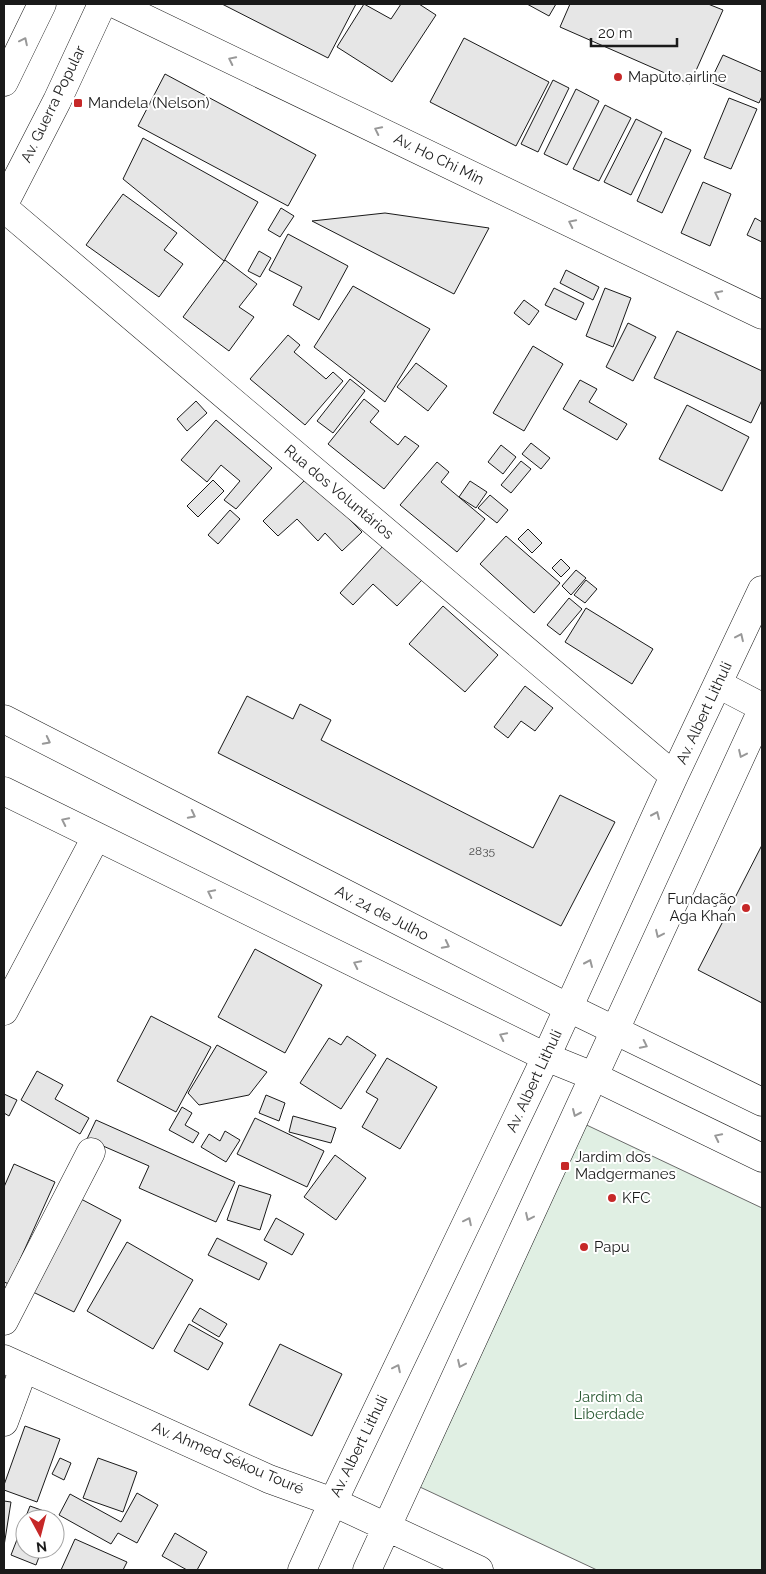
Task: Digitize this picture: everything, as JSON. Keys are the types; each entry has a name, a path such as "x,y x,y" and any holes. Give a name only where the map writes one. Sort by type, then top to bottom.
{"street":[{"path":"5,80 42,4"},
{"name":"Av. Guerra Popular","path":"4,204 57,101 102,4"},
{"name":"Av. Ho Chi Min","path":"115,4 762,315"},
{"name":"Rua dos Voluntários","path":"4,208 674,776"},
{"name":"Av. Albert Lithuli","path":"302,1570 569,1008 674,776 762,590"},
{"path":"367,1570 762,708 718,684"},
{"name":"Av. 24 de Julho","path":"4,719 569,1008 762,1102"},
{"path":"4,792 546,1057 593,1076 762,1158"},
{"path":"4,1011 96,837"},
{"path":"4,1321 92,1152"},
{"path":"4,1422 14,1363"},
{"name":"Av. Ahmed Sékou Touré","path":"14,1363 269,1479 333,1502 479,1570"}],"green space":[{"name":"Jardim da Liberdade","path":"576,1120 762,1208 762,1570 597,1570 405,1480"}],"building":[{"path":"222,4 356,4 328,58"},
{"path":"364,4 391,19 401,4 419,4 436,15 392,82 337,47"},
{"path":"527,4 556,4 549,16"},
{"path":"570,4 708,4 723,10 690,84 560,27"},
{"path":"464,38 549,82 516,146 430,102"},
{"path":"723,55 762,72 762,96 759,103 710,82"},
{"path":"165,74 316,155 288,206 138,126"},
{"path":"553,80 569,88 538,152 521,144"},
{"path":"576,89 599,101 567,165 544,154"},
{"path":"729,98 757,109 731,169 704,158"},
{"path":"605,105 631,118 599,181 573,169"},
{"path":"636,119 662,132 631,195 604,182"},
{"path":"143,138 258,202 224,261 123,179"},
{"path":"665,138 691,150 662,213 637,201"},
{"path":"703,182 731,194 710,246 681,233"},
{"path":"123,194 177,233 164,250 183,264 159,297 86,245"},
{"path":"281,208 294,216 280,237 268,230"},
{"path":"385,213 489,228 454,294 312,221"},
{"path":"755,218 762,222 762,242 747,235"},
{"path":"288,234 348,266 319,320 293,305 302,287 269,270"},
{"path":"259,251 271,258 260,277 248,271"},
{"path":"225,260 257,284 239,307 254,317 229,351 183,317"},
{"path":"566,270 599,287 593,300 560,283"},
{"path":"353,286 430,329 385,402 314,347"},
{"path":"554,288 584,303 576,320 545,305"},
{"path":"605,288 631,298 613,347 586,336"},
{"path":"524,300 539,311 529,325 514,313"},
{"path":"628,323 656,337 633,381 606,367"},
{"path":"677,331 762,371 762,400 751,423 654,378"},
{"path":"288,335 300,345 294,352 326,379 333,372 343,381 305,425 250,379"},
{"path":"533,346 563,364 524,431 493,413"},
{"path":"416,363 447,386 428,411 397,387"},
{"path":"350,379 365,391 333,433 317,421"},
{"path":"580,380 597,389 589,402 627,424 617,440 563,409"},
{"path":"364,399 379,411 370,422 398,445 405,436 419,446 384,489 328,444"},
{"path":"196,401 207,413 187,431 177,419"},
{"path":"687,405 749,437 722,491 659,459"},
{"path":"216,420 272,468 236,509 224,500 240,481 221,465 207,482 181,460"},
{"path":"531,443 550,458 541,469 522,454"},
{"path":"501,445 516,457 503,474 488,462"},
{"path":"521,461 531,469 511,493 501,485"},
{"path":"437,462 449,472 441,482 485,519 457,552 400,505"},
{"path":"308,477 362,532 342,551 325,533 318,541 297,519 278,536 263,521"},
{"path":"213,480 224,491 198,517 187,506"},
{"path":"470,481 487,492 476,508 459,497"},
{"path":"490,495 508,510 497,523 478,508"},
{"path":"230,510 240,519 218,544 208,535"},
{"path":"528,529 542,543 532,553 518,539"},
{"path":"506,536 560,583 534,613 480,564"},
{"path":"384,545 422,580 397,606 373,584 353,605 340,593"},
{"path":"561,559 570,568 561,577 552,568"},
{"path":"576,570 586,578 571,595 562,586"},
{"path":"586,580 597,589 585,603 574,595"},
{"path":"569,598 582,609 560,635 547,625"},
{"path":"443,606 498,655 465,692 409,644"},
{"path":"586,608 653,649 632,684 565,642"},
{"path":"525,686 553,708 535,731 521,721 508,738 494,727"},
{"path":"247,696 293,719 300,704 331,720 321,740 533,848 560,795 615,822 561,926 218,753"},
{"name":"Fundação Aga Khan","path":"762,845 762,1003 698,970"},
{"path":"255,949 322,985 285,1053 218,1017"},
{"path":"151,1016 211,1047 176,1112 117,1081"},
{"path":"347,1036 376,1055 341,1109 300,1083 329,1038 341,1045"},
{"path":"217,1045 267,1072 249,1095 199,1105 188,1093"},
{"path":"387,1058 437,1087 400,1149 362,1127 378,1099 366,1092"},
{"path":"37,1071 63,1085 55,1099 89,1118 80,1134 21,1100"},
{"path":"4,1094 17,1100 9,1116 4,1113"},
{"path":"266,1095 285,1103 279,1121 259,1113"},
{"path":"182,1107 192,1113 185,1125 199,1133 193,1143 169,1130"},
{"path":"293,1116 336,1128 331,1143 289,1132"},
{"path":"255,1118 324,1151 307,1187 237,1154"},
{"path":"96,1120 235,1182 216,1222 139,1188 149,1166 87,1139"},
{"path":"225,1131 240,1140 226,1162 201,1147 209,1134 220,1141"},
{"path":"335,1155 366,1178 336,1220 304,1197"},
{"path":"14,1164 55,1182 9,1284 4,1282 4,1187"},
{"path":"239,1185 271,1195 260,1230 227,1220"},
{"path":"81,1199 121,1220 74,1312 33,1292"},
{"path":"276,1218 304,1234 292,1255 264,1240"},
{"path":"217,1238 267,1263 259,1280 208,1255"},
{"path":"127,1242 193,1280 153,1349 87,1311"},
{"path":"200,1308 227,1324 219,1337 192,1321"},
{"path":"189,1324 223,1343 208,1370 174,1351"},
{"path":"280,1344 342,1374 312,1436 249,1405"},
{"path":"25,1426 60,1439 37,1502 4,1490 4,1485"},
{"path":"60,1458 71,1463 64,1480 52,1474"},
{"path":"98,1458 137,1472 123,1512 83,1498"},
{"path":"137,1493 158,1505 137,1543 118,1533 111,1544 65,1518 65,1509 62,1509 70,1494 121,1522"},
{"path":"4,1501 11,1502 4,1546"},
{"path":"175,1533 207,1552 197,1570 187,1570 162,1556"},
{"path":"75,1539 127,1562 123,1570 61,1570"},
{"path":"15,1545 15,1557 11,1555"},
{"path":"21,1559 38,1559 36,1565"}],"place":[{"name":"Maputo airline","path":"618,77"},
{"name":"Mandela (Nelson)","path":"78,103"},
{"name":"Fundação Aga Khan","path":"746,908"},
{"name":"Jardim dos Madgermanes","path":"565,1166"},
{"name":"KFC","path":"612,1198"},
{"name":"Papu","path":"584,1247"}]}
